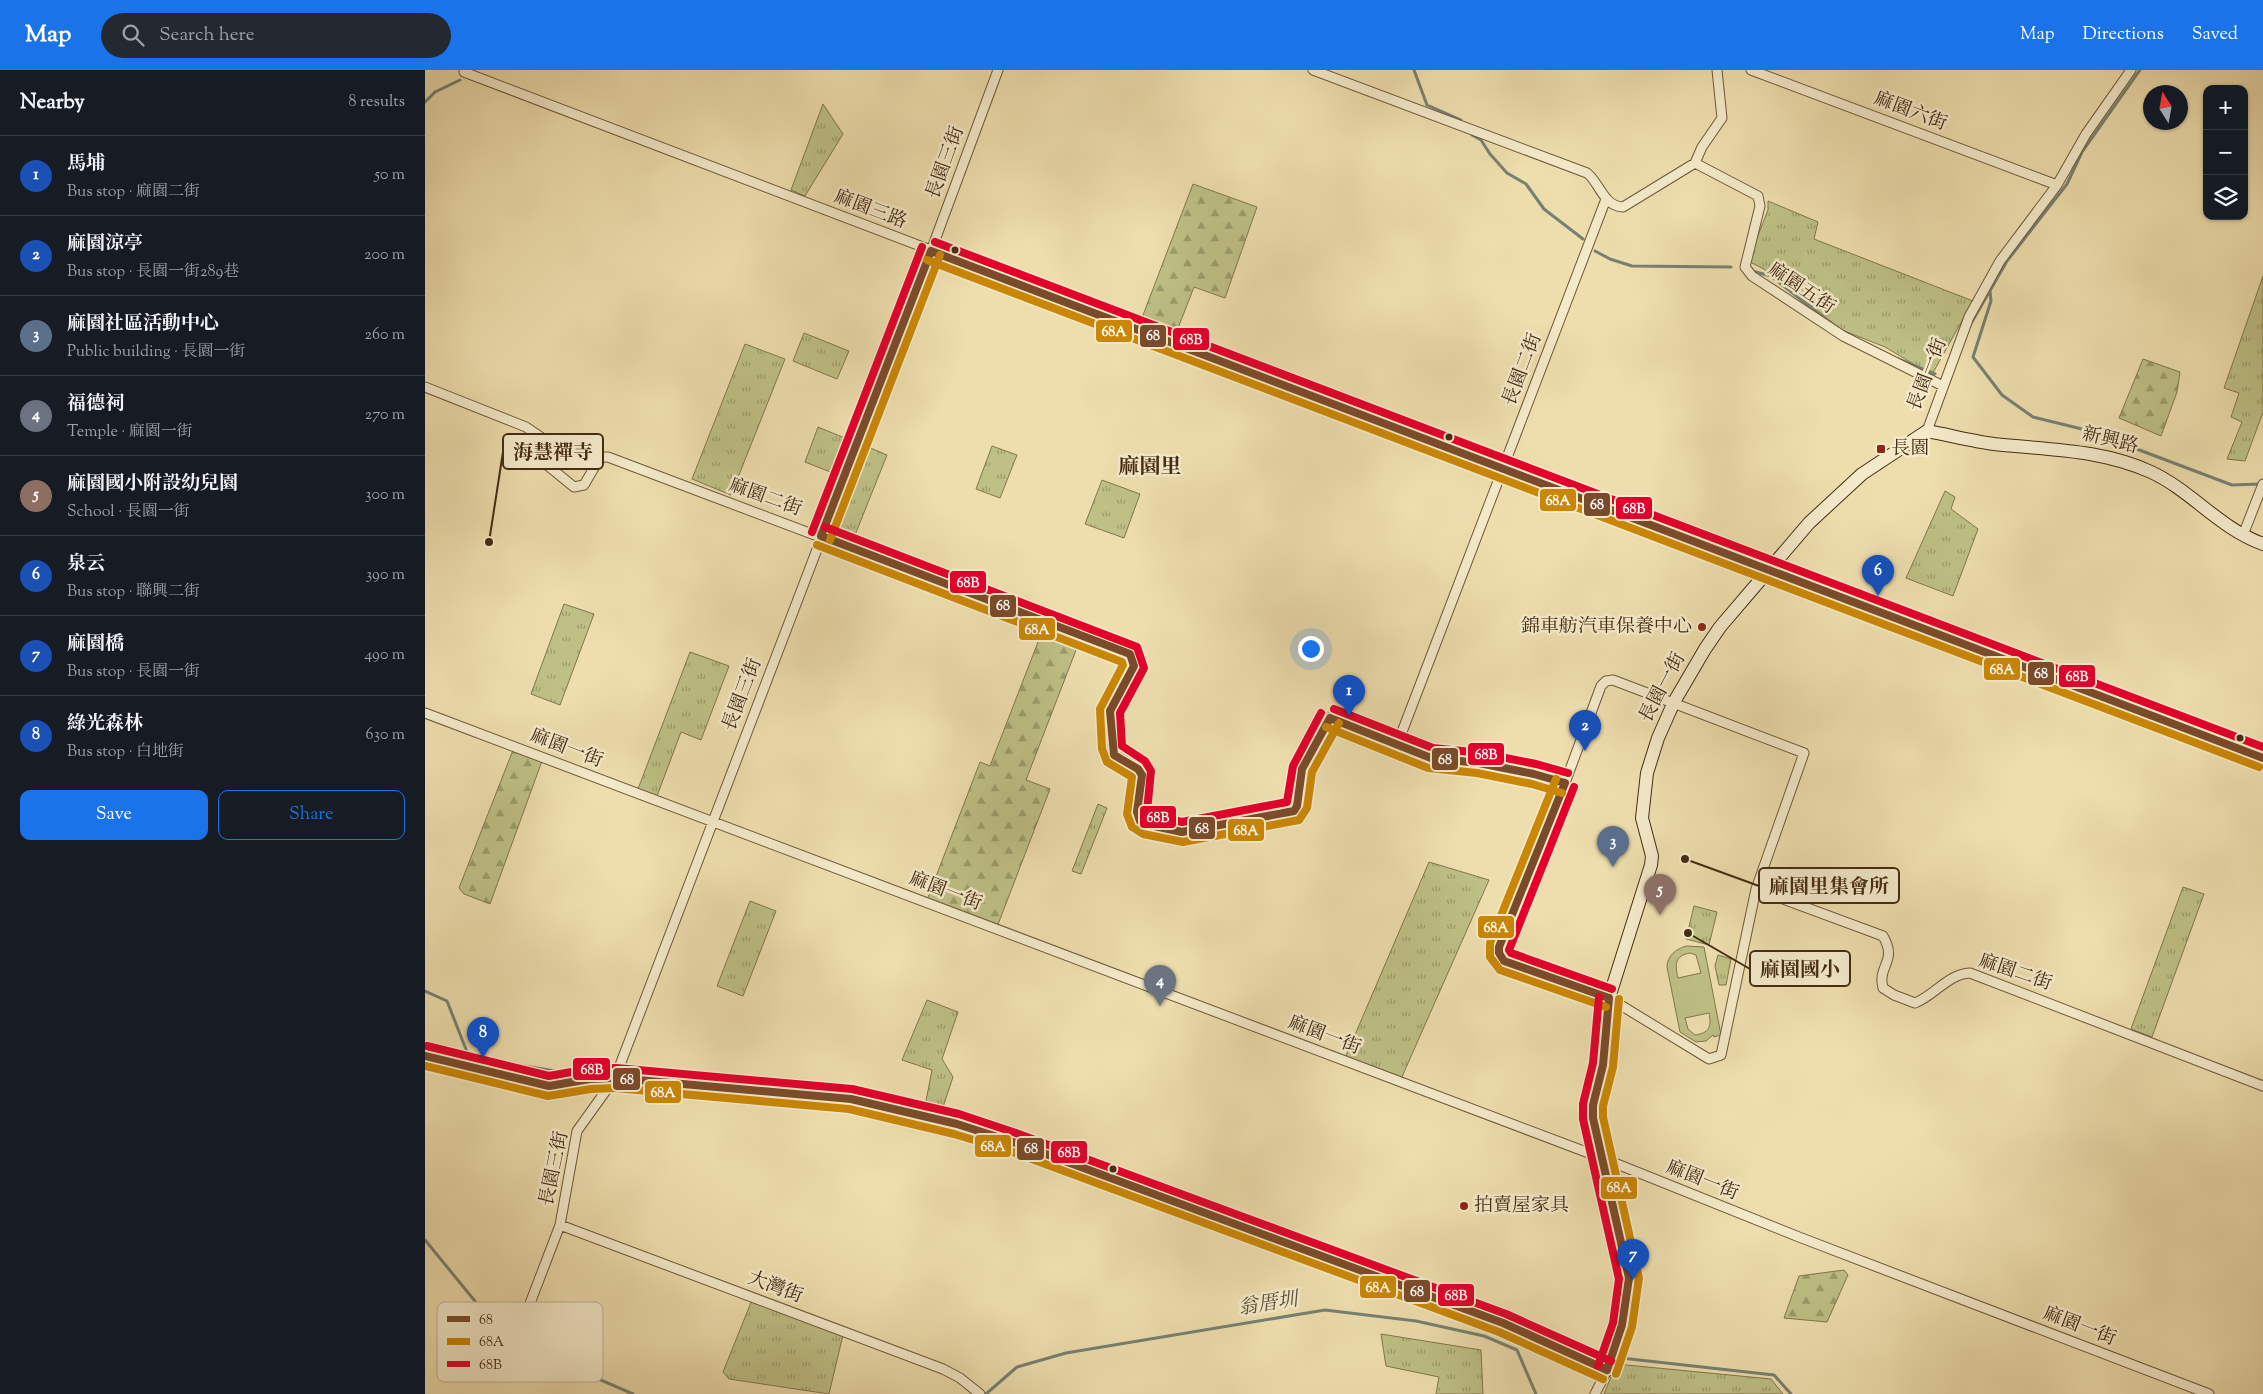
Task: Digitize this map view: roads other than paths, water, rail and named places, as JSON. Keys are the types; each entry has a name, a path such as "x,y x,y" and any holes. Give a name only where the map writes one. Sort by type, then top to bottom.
{"street":[{"name":"長園三街","path":"531,1302 560,1225 577,1131 615,1078 931,251 997,70"},
{"path":"1313,70 1587,173 1606,199 1618,207 1623,207 1695,163 1702,147 1722,118 1717,70"},
{"name":"麻園六街","path":"1751,70 2057,185"},
{"name":"長園一街","path":"1595,1394 1607,1370 1622,1331 1629,1300 1629,1278 1593,1118 1593,1105 1603,1065 1609,998 1651,865 1652,856 1642,818 1647,773 1658,738 1674,702 1720,627 1769,568 1809,523 1861,474 1927,431 1969,318 2000,261 2057,185 2086,134 2131,70"},
{"name":"麻園三路","path":"464,72 1503,469 1769,568 2263,758"},
{"name":"麻園五街","path":"1695,163 1758,196 1760,206 1745,267 1752,276 1843,336 1943,386"},
{"name":"長園二街","path":"1397,745 1606,199"},
{"name":"麻園二街","path":"425,387 526,427 551,444 552,449 546,462 547,465 574,487 584,485 598,460 603,456 608,457 1130,654 1134,666 1111,711 1112,748 1115,755 1138,769 1142,775 1137,812 1140,820 1145,824 1182,832 1294,811 1297,806 1302,769 1330,718 1431,758 1479,763 1535,774 1565,784"},
{"name":"新興路","path":"1927,431 1992,444 2069,450 2113,457 2152,472 2175,486 2211,515 2243,535 2263,544"},
{"path":"2243,535 2263,484"},
{"path":"1606,680 1613,680 1674,702 1804,753 1756,889 1721,1055 1709,1059 1609,998 1504,961 1499,953 1499,947 1565,784 1601,686 1606,680"},
{"name":"麻園一街","path":"425,713 1602,1158 1799,1237 2209,1394"},
{"name":"麻園二街","path":"1756,889 1883,936 1890,956 1881,978 1883,988 1894,995 1915,1003 1926,998 1960,973 1970,972 2263,1086"},
{"path":"425,1056 549,1086 590,1079 615,1078 851,1099 957,1124 1039,1151 1503,1323 1607,1370"},
{"name":"大灣街","path":"560,1225 943,1370 977,1392"}],"waterway":[{"path":"1414,70 1427,105 1461,120"},
{"path":"1969,327 2007,261 2067,184 2082,152 2140,70"},
{"path":"425,102 435,92 460,80"},
{"path":"1472,135 1481,140 1490,154 1507,173 1526,184 1544,209 1583,239"},
{"path":"1595,251 1610,259 1632,266 1731,267"},
{"path":"1752,271 1771,276 1833,325"},
{"path":"1990,291 1991,301 1973,357 2002,395 2033,417 2090,431"},
{"path":"1898,359 1935,374"},
{"path":"2105,437 2232,485 2260,484"},
{"path":"425,991 447,1001 469,1057 567,1073 608,1071"},
{"path":"627,1071 894,1096 1014,1131 1119,1170"},
{"path":"1135,1176 1251,1220"},
{"path":"1265,1226 1486,1310"},
{"name":"翁厝圳","path":"425,1240 476,1302"},
{"name":"翁厝圳","path":"986,1394 1017,1367 1066,1353 1325,1310 1416,1321 1484,1336 1517,1350 1536,1394"},
{"path":"1566,1345 1604,1354"},
{"path":"1621,1358 1774,1375 1791,1394"},
{"name":"翁厝圳","path":"603,1381 633,1394"}],"place":[{"name":"長園","path":"1881,449"},
{"name":"海慧禪寺","path":"489,542"},
{"name":"泉云","path":"1878,596"},
{"name":"錦車舫汽車保養中心","path":"1702,627"},
{"name":"馬埔","path":"1349,716"},
{"name":"麻園涼亭","path":"1585,751"},
{"name":"麻園里集會所","path":"1685,859"},
{"name":"麻園社區活動中心","path":"1613,867"},
{"name":"麻園國小附設幼兒園","path":"1660,915"},
{"name":"麻園國小","path":"1688,933"},
{"name":"福德祠","path":"1160,1006"},
{"name":"綠光森林","path":"483,1058"},
{"name":"拍賣屋家具","path":"1464,1206"},
{"name":"麻園橋","path":"1633,1280"}],"district":[{"name":"麻園里","path":"1150,468"}]}
